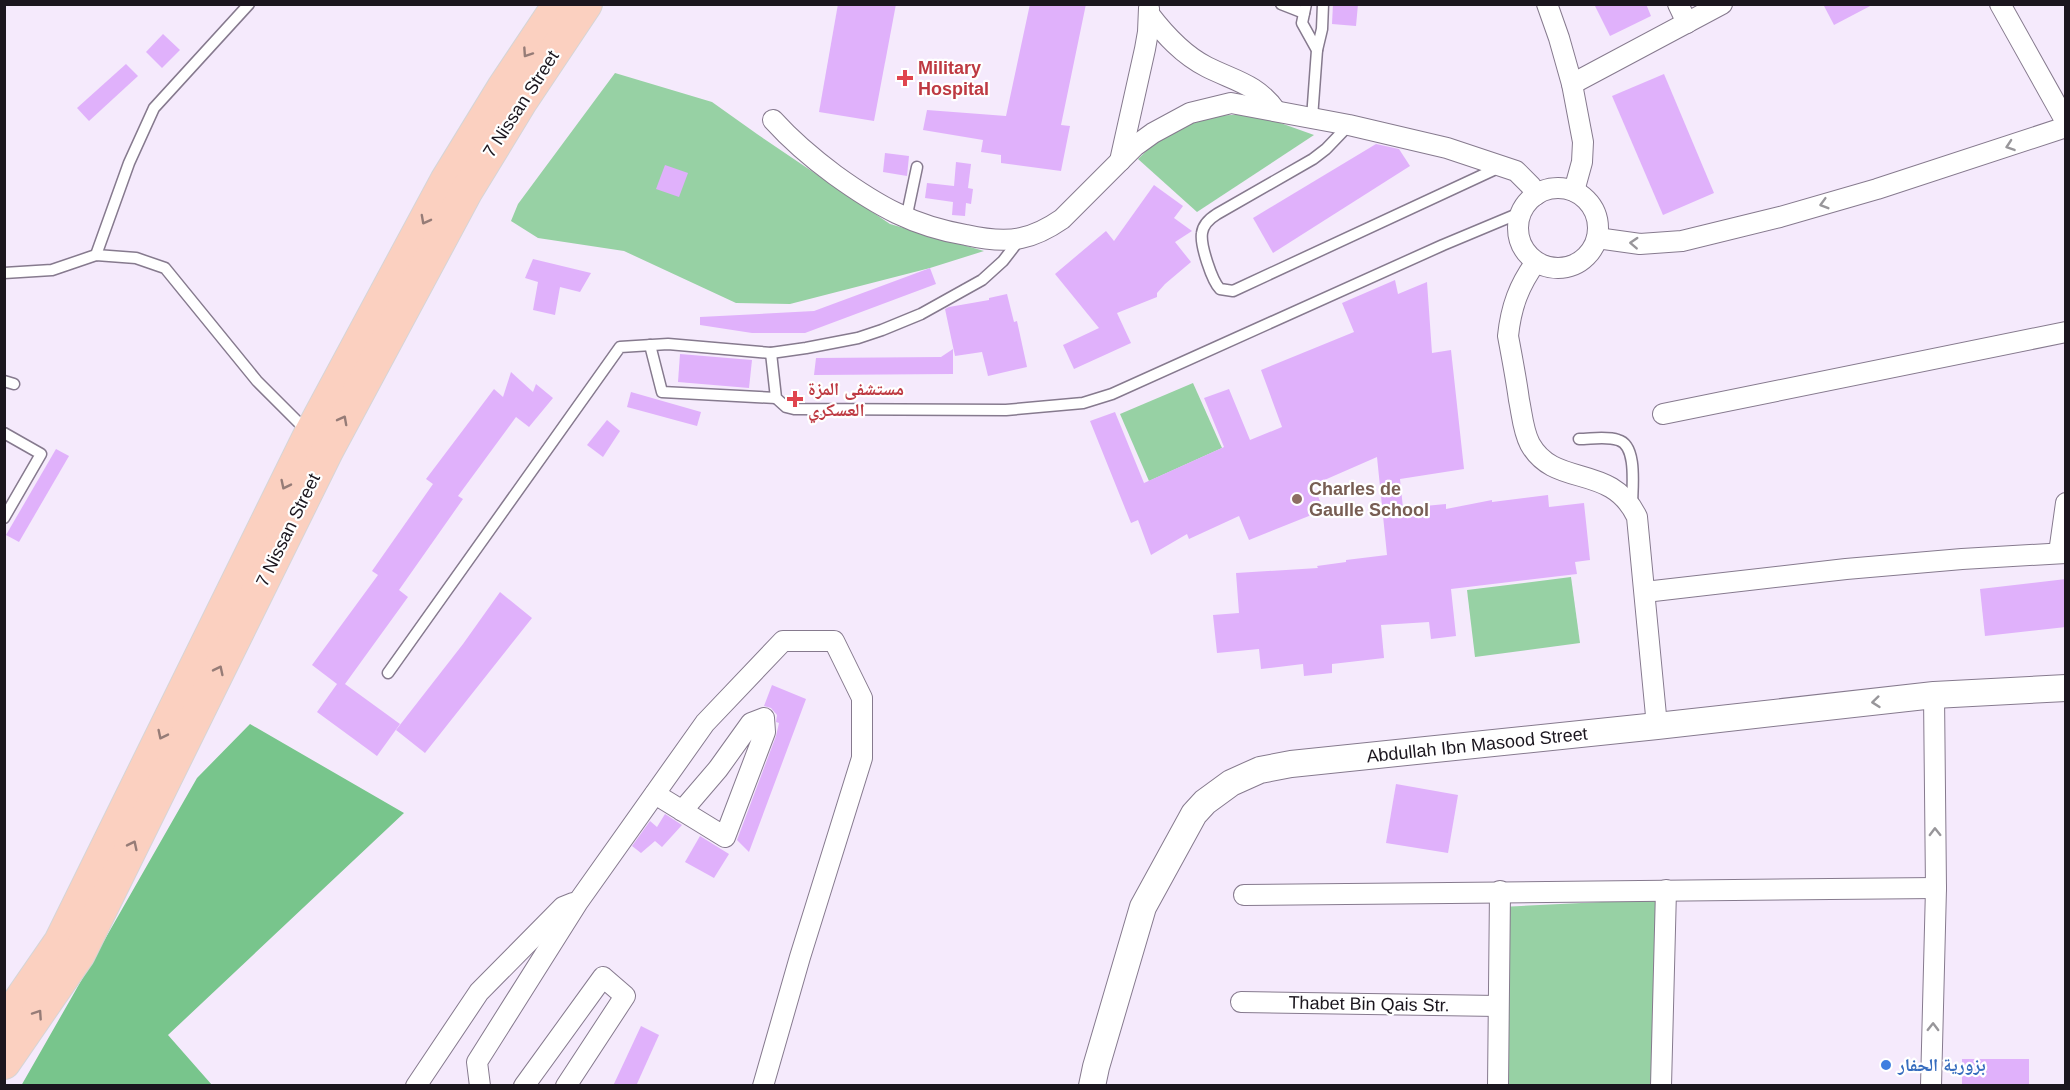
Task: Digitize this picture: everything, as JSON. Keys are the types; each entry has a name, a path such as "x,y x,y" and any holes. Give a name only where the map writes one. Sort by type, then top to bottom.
{"main road":[{"name":"7 Nissan Street","path":"4,1063 79,954 319,442 446,180 559,4"},
{"name":"7 Nissan Street","path":"4,1023 60,942 319,442 522,100 586,4"}],"street":[{"path":"1547,4 1572,84 1583,142 1582,162 1574,191"},
{"path":"1678,4 1687,23"},
{"path":"1572,84 1722,4"},
{"path":"2000,4 2066,122"},
{"path":"1149,9 1162,30 1190,57 1206,67 1252,87 1276,111"},
{"path":"1120,161 1145,49 1149,9"},
{"path":"773,120 805,153 879,205 906,219 941,231 981,238 1008,240 1036,234 1062,219 1120,161 1153,133 1190,113 1230,103 1349,125 1447,148 1516,171 1536,195"},
{"path":"1597,238 1640,244 1682,241 1780,217 1877,189 2066,127"},
{"path":"1548,190 1574,191 1585,198 1597,217 1597,238 1592,250 1584,260 1572,266 1547,267 1536,262 1521,245 1518,223 1528,202 1536,195 1548,190"},
{"path":"1536,262 1519,289 1513,304 1508,336 1526,435 1531,446 1548,464 1607,484 1626,497 1632,507 1640,528 1657,726"},
{"path":"1663,414 2066,332"},
{"path":"1645,592 1846,569 2062,553 2066,503"},
{"path":"480,1086 477,1062 578,902 705,723 783,641 834,641 862,698 862,758 800,957 764,1086"},
{"name":"Abdullah Ibn Masood Street","path":"1092,1086 1143,907 1194,814 1205,802 1245,775 1276,766 1934,695 2066,688"},
{"path":"1931,1086 1936,888 1934,695"},
{"path":"655,794 682,811 725,837 765,732 764,718 751,723 718,769 682,811"},
{"path":"1244,895 1936,888"},
{"path":"1661,1086 1666,890"},
{"path":"1498,1086 1500,891"},
{"path":"416,1086 479,992 563,907 578,902"},
{"path":"524,1086 603,977 625,996 566,1086"},
{"name":"Thabet Bin Qais Str.","path":"1241,1002 1498,1006"}],"lane":[{"path":"96,255 129,163 154,108 249,4"},
{"path":"1281,4 1305,9 1302,23 1317,50"},
{"path":"1312,118 1323,4"},
{"path":"1349,125 1313,159 1208,221 1201,237 1212,279 1220,289 1233,291 1503,165"},
{"path":"906,219 917,167"},
{"path":"650,345 662,392 776,398 786,406 803,410 1006,410 1043,408 1096,400 1443,244 1522,212"},
{"path":"388,673 620,347 668,344 771,353 858,338 921,314 982,280 1003,261 1021,238"},
{"path":"4,273 52,270 96,255 136,258 165,268 257,381 319,442"},
{"path":"771,353 776,398"},
{"path":"4,433 41,454 4,518"},
{"path":"1579,439 1617,439 1626,445 1631,455 1632,507"}],"green space":[{"path":"615,73 712,102 890,224 984,251 930,268 790,304 736,303 624,251 538,238 511,221 518,204"},
{"path":"1255,114 1314,135 1197,212 1138,159 1161,137 1209,116"},
{"path":"1193,383 1222,448 1149,481 1120,414"},
{"path":"1571,577 1580,643 1475,657 1467,590"},
{"path":"250,724 404,813 168,1035 212,1085 21,1086 197,778"},
{"path":"1664,899 1665,1085 1499,1086 1501,907"}],"building":[{"path":"838,4 896,4 874,121 819,112"},
{"path":"1030,4 1086,4 1061,125 1070,126 1061,171 1001,163 1001,155 981,152 983,140 923,130 927,110 1006,116"},
{"path":"1333,4 1358,4 1356,26 1332,24"},
{"path":"1594,4 1646,4 1651,16 1610,36"},
{"path":"1823,4 1874,4 1834,25"},
{"path":"163,34 180,50 162,68 146,52"},
{"path":"126,64 138,76 89,121 77,108"},
{"path":"1664,74 1714,193 1663,215 1612,96"},
{"path":"1376,144 1399,149 1410,166 1273,253 1253,218"},
{"path":"885,153 909,156 907,176 883,172"},
{"path":"956,162 971,164 968,188 973,189 971,204 966,203 965,216 952,215 953,202 925,198 927,183 954,186"},
{"path":"665,165 688,173 679,197 656,189"},
{"path":"1154,185 1183,206 1174,218 1192,231 1175,242 1191,262 1165,284 1157,293 1157,297 1117,313 1131,343 1074,369 1063,345 1099,328 1055,274 1106,231 1114,241"},
{"path":"533,259 591,273 580,292 560,287 555,315 533,310 538,282 525,278"},
{"path":"930,268 936,284 805,333 752,333 700,325 700,317 814,311"},
{"path":"1395,280 1398,294 1427,282 1432,353 1451,350 1464,469 1400,479 1403,508 1446,504 1446,509 1492,500 1492,502 1548,495 1549,507 1584,503 1590,560 1575,562 1577,574 1451,589 1456,636 1431,639 1429,622 1381,625 1384,658 1332,664 1332,673 1304,676 1303,664 1261,669 1259,649 1217,653 1213,615 1239,613 1236,573 1318,568 1317,566 1346,562 1346,560 1387,555 1377,457 1313,485 1324,510 1249,540 1239,516 1189,539 1187,534 1151,555 1138,520 1131,523 1090,421 1115,412 1144,483 1224,447 1204,398 1229,389 1250,440 1282,427 1261,370 1354,332 1342,303"},
{"path":"1007,294 1014,322 1017,321 1027,367 988,376 982,352 955,356 945,309"},
{"path":"953,349 953,374 814,375 816,358 941,357"},
{"path":"680,354 752,360 749,388 678,382"},
{"path":"511,372 533,392 536,384 553,398 529,427 516,417 458,496 463,499 399,590 408,597 345,684 400,724 377,756 317,712 337,684 312,665 378,575 372,571 433,484 426,479 494,389 503,397"},
{"path":"631,392 701,412 697,426 627,407"},
{"path":"607,420 620,431 603,457 587,445"},
{"path":"56,449 69,456 19,542 6,535"},
{"path":"2066,579 2066,627 1985,636 1980,589"},
{"path":"500,592 532,618 425,753 396,730"},
{"path":"772,685 806,699 749,852 737,840 779,723 776,722 777,715 771,708 764,706"},
{"path":"1396,784 1458,795 1448,853 1386,843"},
{"path":"665,814 682,825 662,847 655,841 641,853 632,846 650,821 657,827"},
{"path":"700,836 729,854 714,878 685,862"},
{"path":"641,1026 659,1035 636,1086 613,1086"},
{"path":"1962,1059 2029,1059 2029,1086 1962,1085"}],"place":[{"name":"Military Hospital","path":"905,78"},
{"name":"مستشفى المزة العسكري","path":"795,399"},
{"name":"Charles de Gaulle School","path":"1297,499"},
{"name":"بزورية الحفار","path":"1886,1065"}]}
